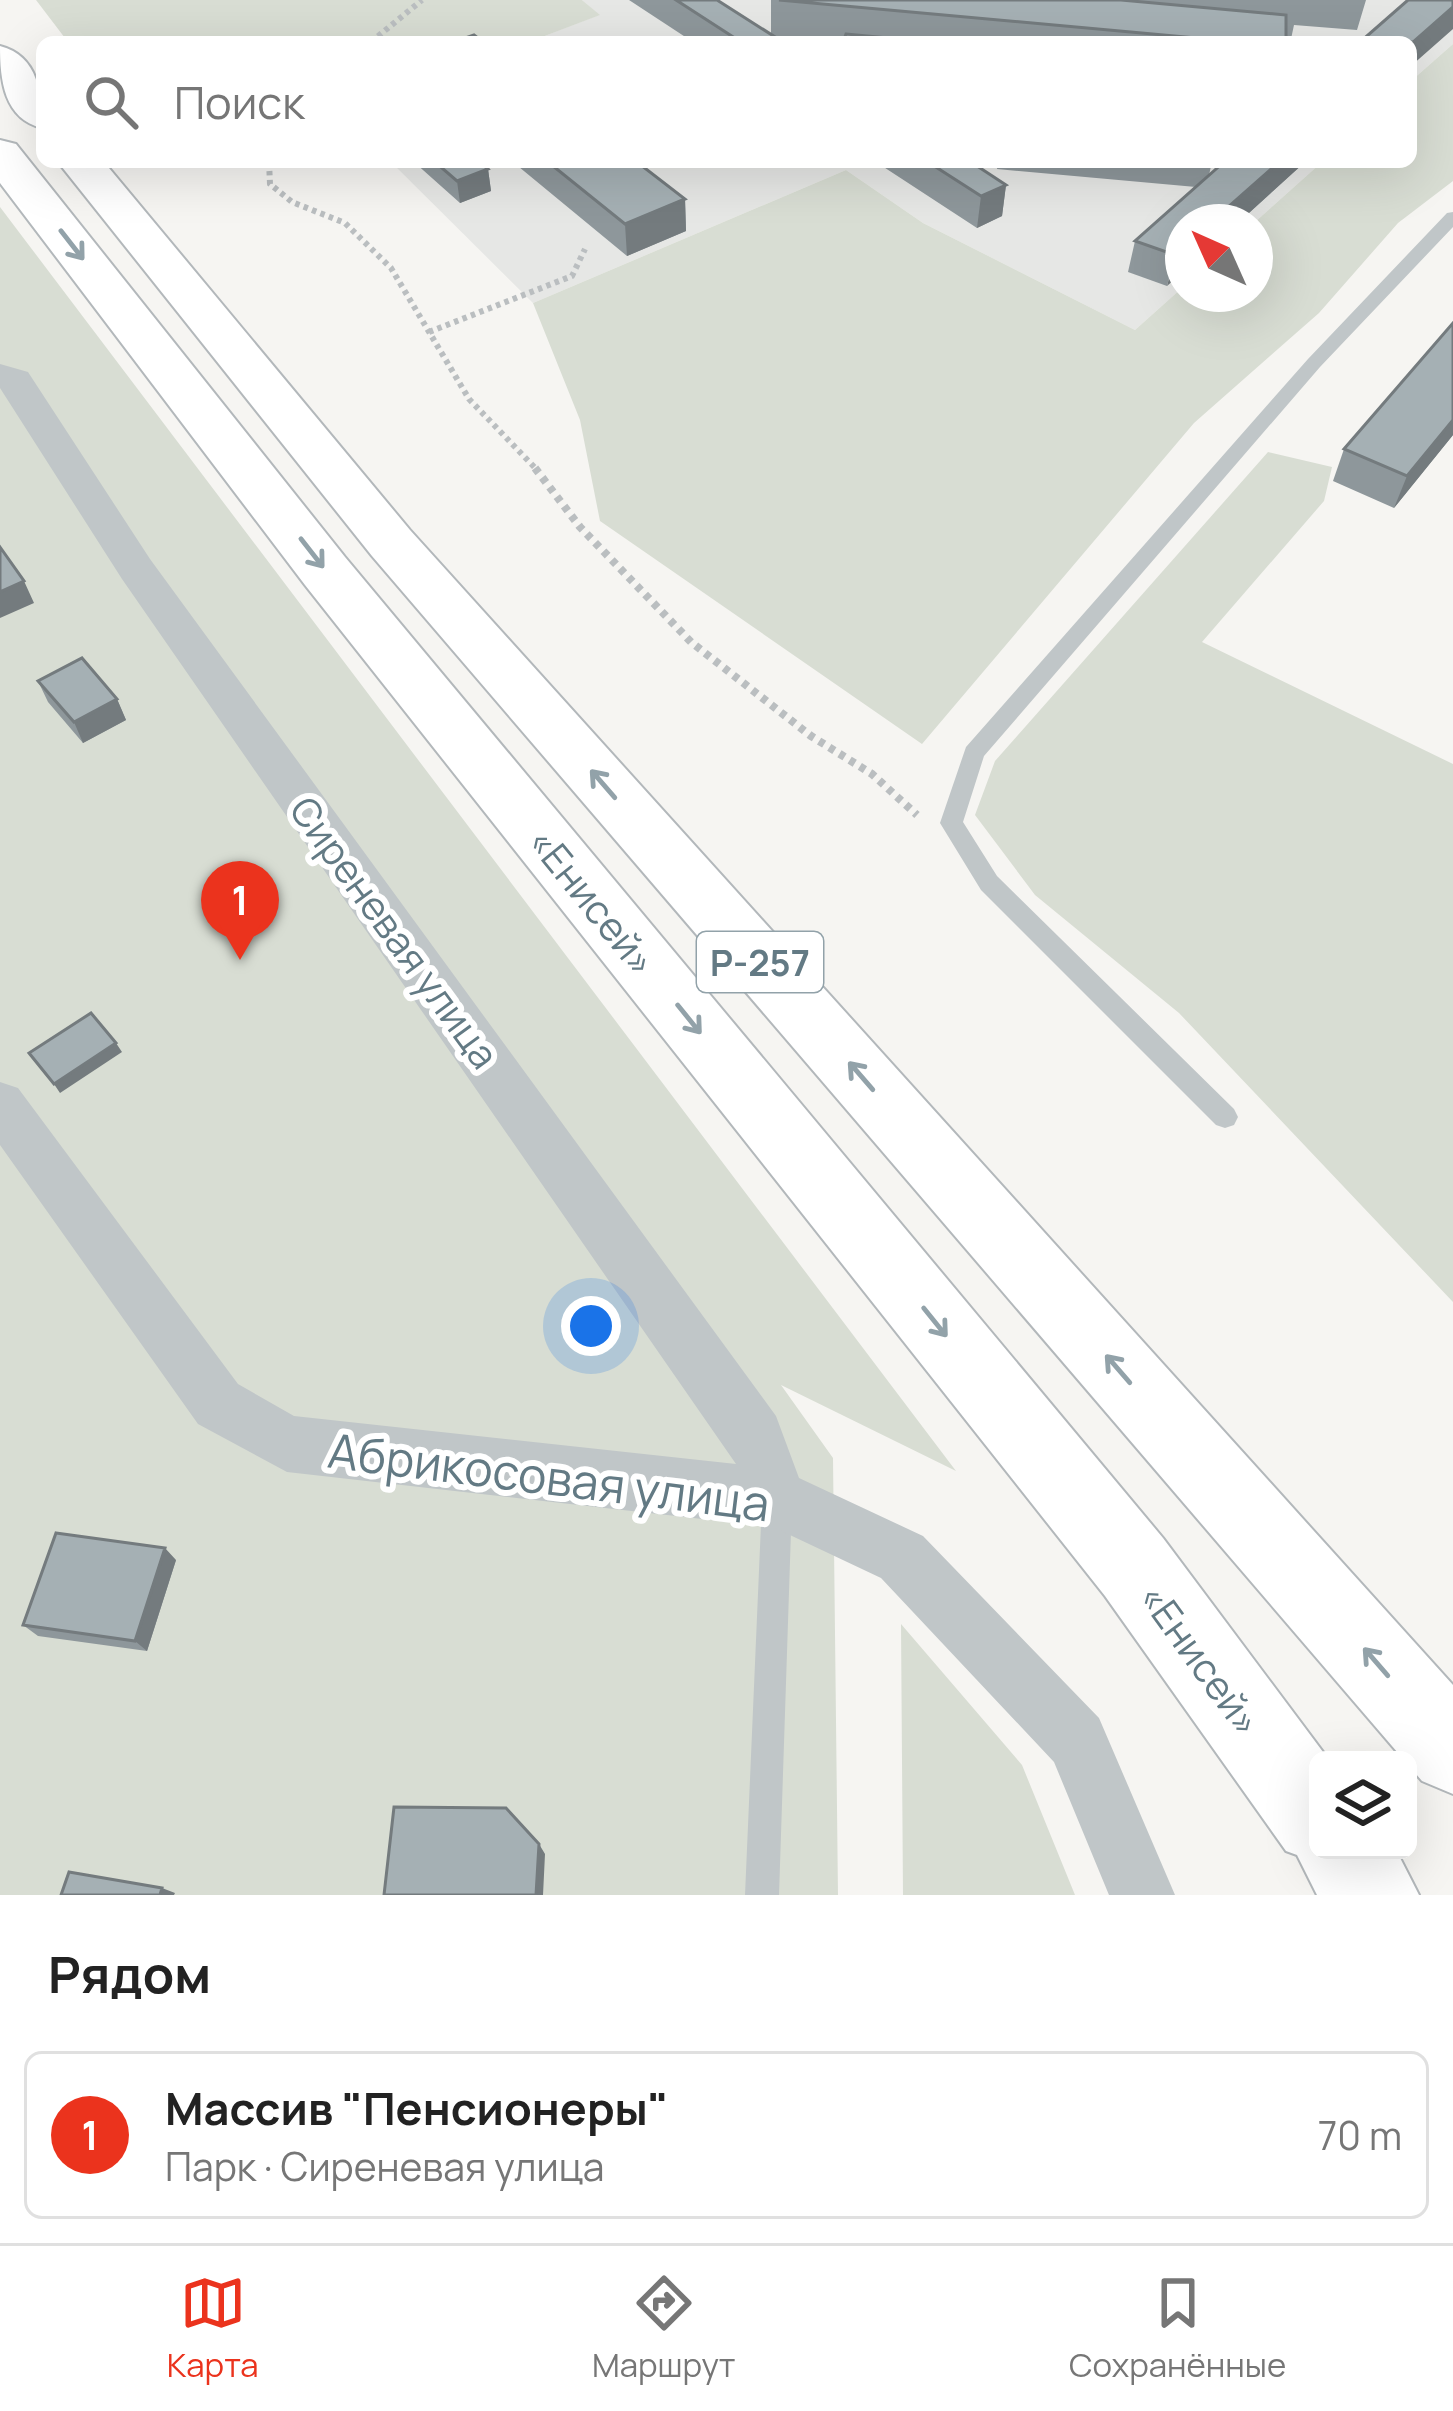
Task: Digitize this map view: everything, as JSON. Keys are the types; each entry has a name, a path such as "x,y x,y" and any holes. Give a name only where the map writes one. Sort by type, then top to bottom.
{"highway":[{"path":"0,59 36,107"},
{"name":"«Енисей»","path":"0,153 326,571 1134,1567 1309,1808"},
{"name":"«Енисей»","path":"85,168 391,543 1453,1750"},
{"name":"Р-257","path":"1246,1720 1309,1822"},
{"path":"1333,1859 1355,1895"},
{"path":"1347,1859 1373,1895"}],"street":[{"name":"Сиреневая улица","path":"0,376 15,380 136,569 756,1436 777,1498"},
{"name":"Абрикосовая улица","path":"3,1114 218,1404 287,1444 777,1498 902,1557 1076,1741 1142,1895"}],"lane":[{"path":"1225,1117 989,883 951,824 974,752 1314,363 1453,218"},
{"path":"763,1895 777,1498"}],"path":[{"path":"378,36 422,0"},
{"path":"269,168 270,184 292,202 345,223 392,268 469,399 547,480 580,527 691,642 811,736 872,774 989,883"},
{"path":"429,332 572,276 585,249"}],"shaded area":[{"path":"36,0 582,0 600,15 545,36 63,36"},
{"path":"582,0 1453,0 1453,44 1417,76 1417,36 545,36 599,15"},
{"path":"1453,44 1453,181 1398,223 1319,313 1194,423 922,744 600,521 580,420 533,303 846,170 923,223 1135,330 1165,303 1165,312 1273,312 1273,206 1315,168 1417,168 1417,76"},
{"path":"397,168 1315,168 1273,206 1165,204 1165,303 1135,330 923,223 846,170 533,303"},
{"path":"0,207 956,1471 781,1385 833,1458 838,1895 0,1895"},
{"path":"1268,452 1332,467 1324,501 1202,642 1453,764 1453,1302 1179,1013 1035,895 975,815 995,761"},
{"path":"901,1624 1022,1765 1075,1895 903,1895"}],"building":[{"path":"676,0 717,0 774,36 732,36"},
{"path":"779,0 1121,0 1286,15 1286,36 1174,36"},
{"path":"1408,0 1453,0 1453,7 1417,39 1367,36"},
{"path":"442,168 488,169 457,181"},
{"path":"555,168 645,168 685,199 625,224"},
{"path":"937,168 980,168 1006,185 981,196"},
{"path":"1217,168 1272,168 1231,204 1177,204"},
{"path":"1165,214 1165,252 1135,241"},
{"path":"1453,323 1453,420 1407,476 1344,449"},
{"path":"0,547 24,581 0,592"},
{"path":"82,658 117,699 74,722 38,681"},
{"path":"91,1013 116,1043 54,1084 29,1053"},
{"path":"56,1533 165,1548 135,1641 23,1625"},
{"path":"394,1807 506,1808 539,1844 536,1895 384,1895"},
{"path":"69,1872 162,1888 160,1895 61,1895"}],"place":[{"name":"Массив \"Пенсионеры\"","path":"240,960"}]}
